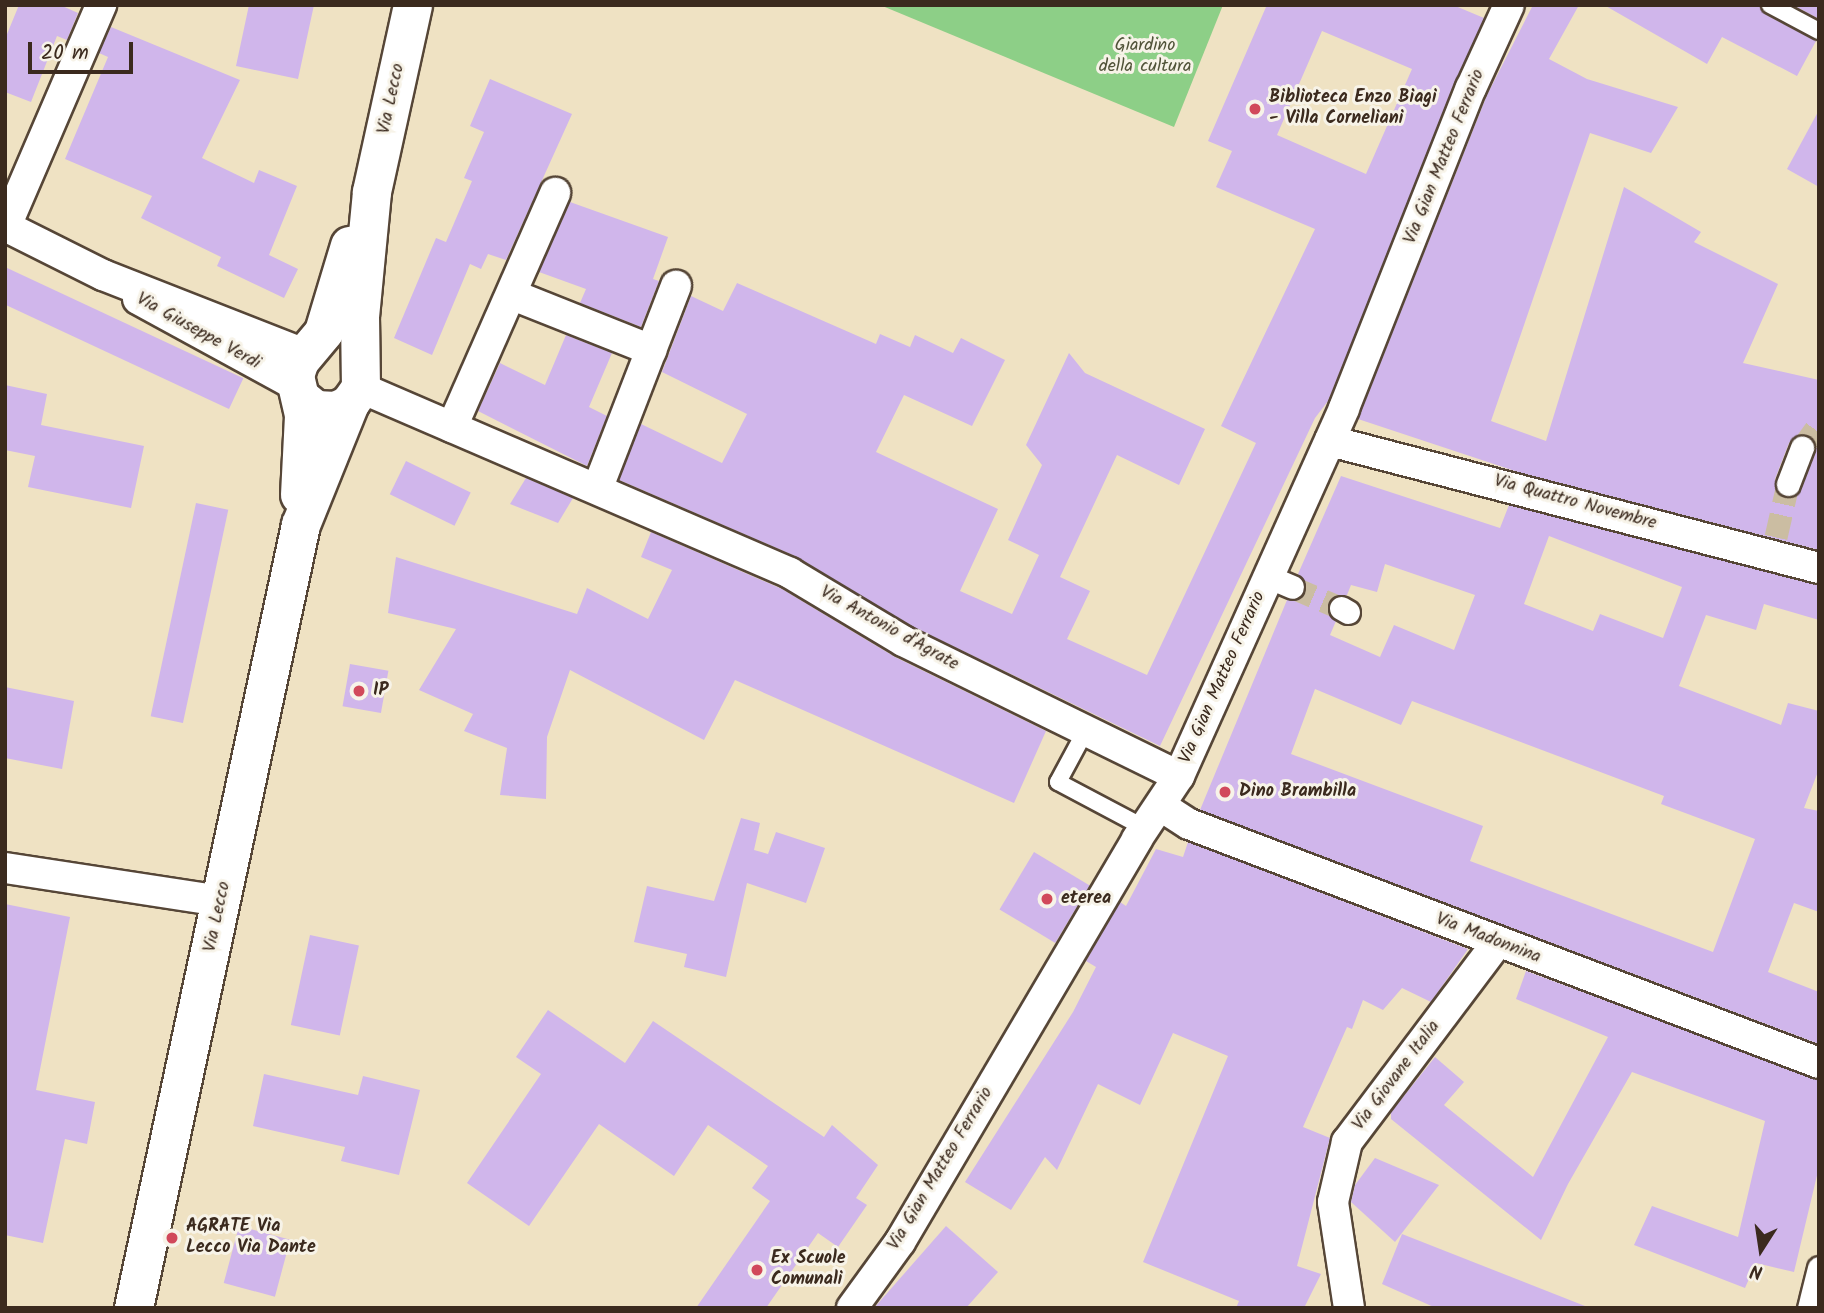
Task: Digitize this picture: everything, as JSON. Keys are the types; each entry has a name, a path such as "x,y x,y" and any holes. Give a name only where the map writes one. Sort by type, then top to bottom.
{"street":[{"path":"6,226 101,5"},
{"name":"Via Lecco","path":"134,1308 301,525 356,385 372,192 412,5"},
{"name":"Via Gian Matteo Ferrario","path":"852,1308 900,1242 1179,776 1280,582 1330,441 1471,88 1509,5"},
{"name":"Via Lecco","path":"301,525 303,371 324,332 345,259 372,192"},
{"path":"453,427 555,194"},
{"name":"Via Giuseppe Verdi","path":"6,226 303,371"},
{"path":"598,487 676,286"},
{"path":"513,295 651,350"},
{"path":"333,345 346,350 356,385 323,412 303,371 333,345"},
{"name":"Via Antonio d'Agrate","path":"356,385 598,487 790,573 903,641 1179,776"},
{"name":"Via Quattro Novembre","path":"1330,441 1774,546 1819,568"},
{"path":"1788,484 1802,449"},
{"name":"Via Madonnina","path":"1153,817 1189,824 1819,1063"},
{"path":"5,868 221,901"},
{"name":"Via Giovane Italia","path":"1349,1308 1333,1202 1346,1142 1497,943"},
{"path":"1809,1308 1819,1268"}],"lane":[{"path":"1770,5 1819,30"},
{"path":"1086,730 1058,782 1153,817"}],"green space":[{"name":"Giardino della cultura","path":"880,5 1223,5 1174,127"}],"building":[{"path":"19,5 60,5 78,13 67,40 57,36 31,102 5,92 5,39"},
{"path":"249,5 314,5 298,79 236,66"},
{"path":"1262,5 1453,5 1484,18 1328,401 1315,418 1160,746 911,626 797,557 619,480 641,424 722,463 747,414 662,372 691,296 723,311 737,283 876,344 880,334 910,347 915,335 953,353 961,338 1005,360 972,426 904,395 876,452 998,509 960,591 1012,614 1039,555 1008,540 1042,465 1026,445 1069,353 1085,373 1205,429 1179,485 1117,455 1060,577 1090,591 1067,639 1147,675 1256,443 1221,426 1315,229 1216,187 1232,151 1208,141 1266,7","holes":["1322,31 1412,69 1366,174 1277,135"]},
{"path":"1533,5 1579,5 1549,59 1587,79 1678,107 1651,153 1590,133 1491,421 1546,441 1624,187 1701,232 1694,242 1778,284 1743,363 1819,380 1819,550 1521,473 1358,419 1487,95","holes":["1799,434 1812,439 1815,453 1801,490 1784,497 1777,492 1775,479 1789,443"]},
{"path":"1604,5 1760,5 1765,14 1816,41 1797,76 1722,37 1707,64"},
{"path":"1793,5 1819,5 1819,19"},
{"path":"111,27 240,80 202,158 254,183 259,170 297,186 269,255 298,269 284,298 217,266 221,257 141,218 152,196 65,159 108,57 99,53"},
{"path":"490,79 572,114 506,260 488,254 481,269 470,264 432,355 394,338 436,238 446,242 472,181 464,178 484,132 470,126"},
{"path":"1819,110 1819,187 1787,169"},
{"path":"570,202 668,237 653,279 659,281 641,327 580,303 586,289 539,272"},
{"path":"5,267 243,378 229,409 5,305"},
{"path":"566,335 612,353 589,407 607,416 587,466 478,411 500,363 545,385"},
{"path":"5,385 47,394 41,425 144,446 131,508 28,487 35,456 5,450"},
{"path":"406,461 471,493 454,526 390,494"},
{"path":"1341,476 1500,528 1509,505 1819,585 1819,620 1764,604 1756,630 1706,615 1679,686 1781,725 1788,703 1819,711 1819,769 1804,808 1819,811 1819,912 1794,903 1768,972 1819,992 1819,1044 1200,810 1287,600 1300,599 1305,592 1298,574","holes":["1549,536 1682,587 1663,638 1600,614 1593,631 1524,604","1385,564 1475,595 1454,650 1394,625 1380,657 1330,635 1336,621 1329,614 1329,601 1347,595 1351,585 1377,592","1315,689 1401,725 1412,701 1664,796 1661,804 1755,839 1713,952 1470,861 1483,826 1291,754"]},
{"path":"526,478 573,498 558,523 510,504"},
{"path":"196,503 228,510 183,723 151,716"},
{"path":"651,532 782,589 895,657 1046,731 1014,803 735,680 704,740 570,670 547,737 546,799 500,795 507,748 464,731 473,714 419,690 456,629 388,613 396,557 577,614 587,588 648,619 672,570 641,557"},
{"path":"350,664 388,671 381,713 343,706"},
{"path":"5,687 74,701 62,769 5,758"},
{"path":"741,818 760,823 754,850 768,854 776,832 825,848 806,903 747,883 726,977 684,967 687,954 634,942 647,886 714,901"},
{"path":"1188,842 1468,949 1431,1002 1402,988 1383,1010 1363,1000 1352,1029 1347,1027 1303,1127 1330,1138 1297,1266 1321,1274 1304,1308 1236,1308 1239,1301 1143,1262 1228,1056 1173,1033 1140,1105 1098,1084 1057,1170 1045,1157 1011,1210 965,1182 1073,1012 1096,967 1086,961 1120,902 1126,906 1156,849 1183,857"},
{"path":"1034,852 1090,885 1055,943 999,909"},
{"path":"5,904 70,917 36,1090 95,1102 87,1144 65,1139 43,1243 5,1235"},
{"path":"310,935 359,945 340,1035 291,1025"},
{"path":"1526,971 1819,1080 1819,1167 1794,1272 1756,1263 1745,1288 1634,1245 1652,1206 1738,1237 1765,1121 1632,1072 1568,1184 1541,1240 1391,1119 1391,1112 1435,1057 1464,1082 1444,1105 1533,1177 1608,1037 1516,999"},
{"path":"548,1010 625,1063 653,1021 824,1137 832,1125 878,1165 856,1198 867,1205 838,1247 818,1233 766,1308 696,1308 770,1201 752,1188 768,1166 708,1125 674,1176 599,1124 529,1226 467,1183 541,1074 516,1057"},
{"path":"264,1074 358,1095 363,1076 420,1090 399,1175 341,1161 345,1147 253,1126"},
{"path":"1375,1158 1439,1185 1395,1242 1351,1202 1355,1185"},
{"path":"239,1226 290,1240 275,1297 224,1283"},
{"path":"946,1226 998,1272 966,1308 874,1308"},
{"path":"1402,1234 1585,1308 1436,1308 1382,1284"}],"tunnel":[{"path":"1802,448 1819,425"},
{"path":"1776,537 1788,484"},
{"path":"1292,587 1341,608"}],"place":[{"name":"Biblioteca Enzo Biagi - Villa Corneliani","path":"1255,109"},
{"name":"IP","path":"359,691"},
{"name":"Dino Brambilla","path":"1225,792"},
{"name":"eterea","path":"1047,899"},
{"name":"AGRATE Via Lecco Via Dante","path":"172,1238"},
{"name":"Ex Scuole Comunali","path":"757,1270"}]}
